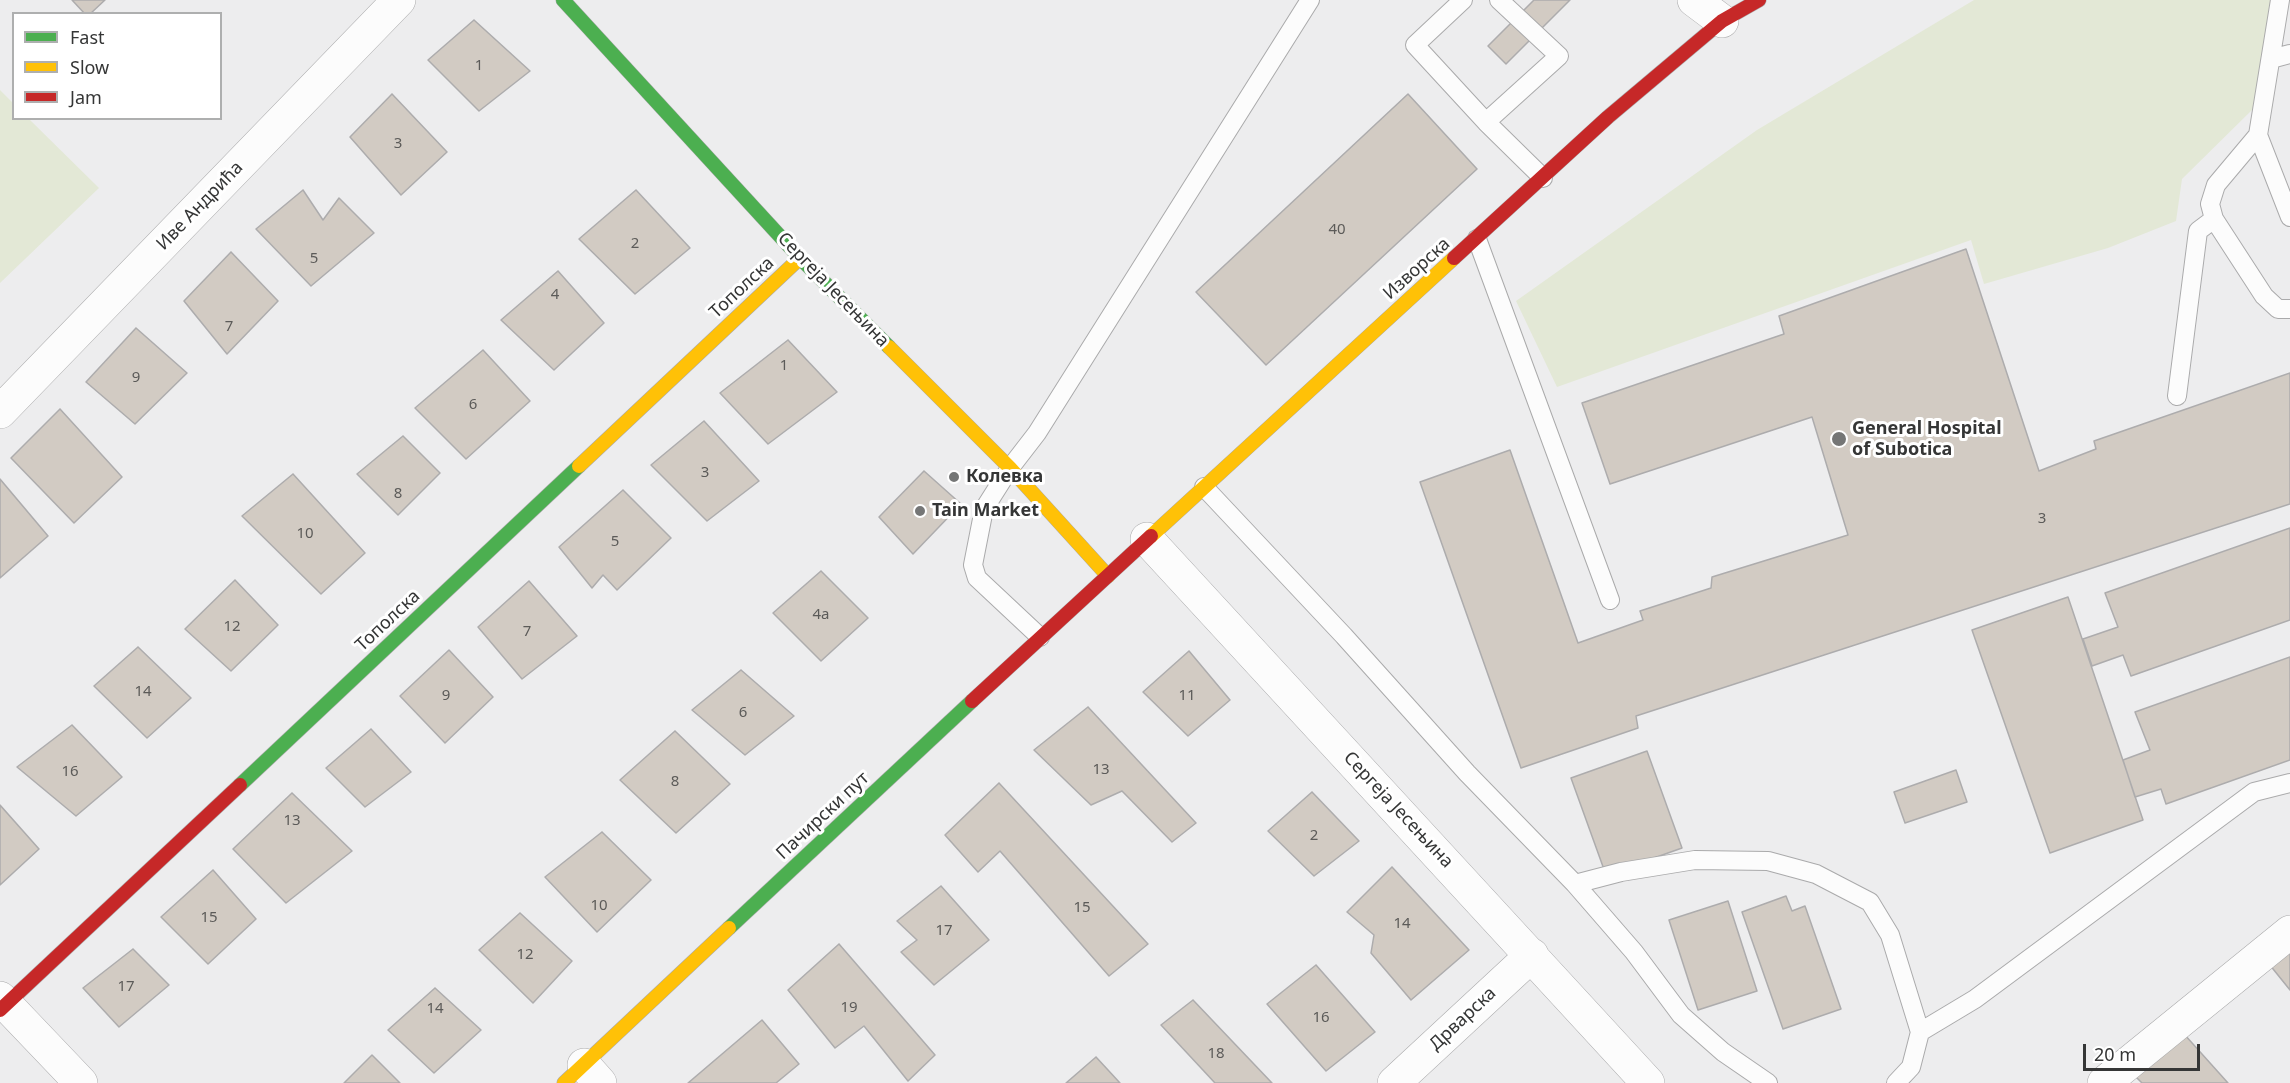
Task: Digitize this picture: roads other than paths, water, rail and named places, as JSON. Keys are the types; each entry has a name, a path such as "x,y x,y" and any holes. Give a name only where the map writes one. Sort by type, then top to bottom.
{"street":[{"name":"Иве Андрића","path":"0,412 399,0"},
{"name":"Сергеја Јесењина","path":"563,0 800,258 1010,468 1108,576"},
{"path":"1694,0 1722,21"},
{"name":"Изворска","path":"1108,576 1608,117 1722,21 1759,0"},
{"name":"Тополска","path":"2,1004 800,258"},
{"name":"Сергеја Јесењина","path":"1147,539 1648,1083"},
{"name":"Пачирски пут","path":"582,1077 1040,637 1108,576"},
{"path":"2104,1083 2290,932"},
{"name":"Дрварска","path":"1394,1083 1532,955"},
{"path":"2,1004 81,1083"}],"lane":[{"path":"1040,637 977,578 974,565 984,509 1010,468 1037,433 1310,0"},
{"path":"1463,0 1415,45 1486,122 1543,178"},
{"path":"1486,122 1559,56 1499,0"},
{"path":"2280,0 2258,135 2216,185 2211,204 2214,219 2264,296 2278,309 2290,309"},
{"path":"2271,59 2290,54"},
{"path":"2258,135 2290,217"},
{"path":"2177,396 2198,231 2214,219"},
{"path":"1477,239 1610,600"},
{"path":"1204,487 1344,636 1467,773 1575,884 1634,952 1681,1015 1723,1052 1768,1083"},
{"path":"1920,1032 1975,999 2254,792 2290,783"},
{"path":"1575,884 1621,872 1695,860 1768,861 1816,874 1870,903 1890,934 1920,1032 1911,1067 1896,1083"}],"place":[{"name":"General Hospital of Subotica","path":"1839,439"},
{"name":"Колевка","path":"954,477"},
{"name":"Tain Market","path":"920,511"}]}
